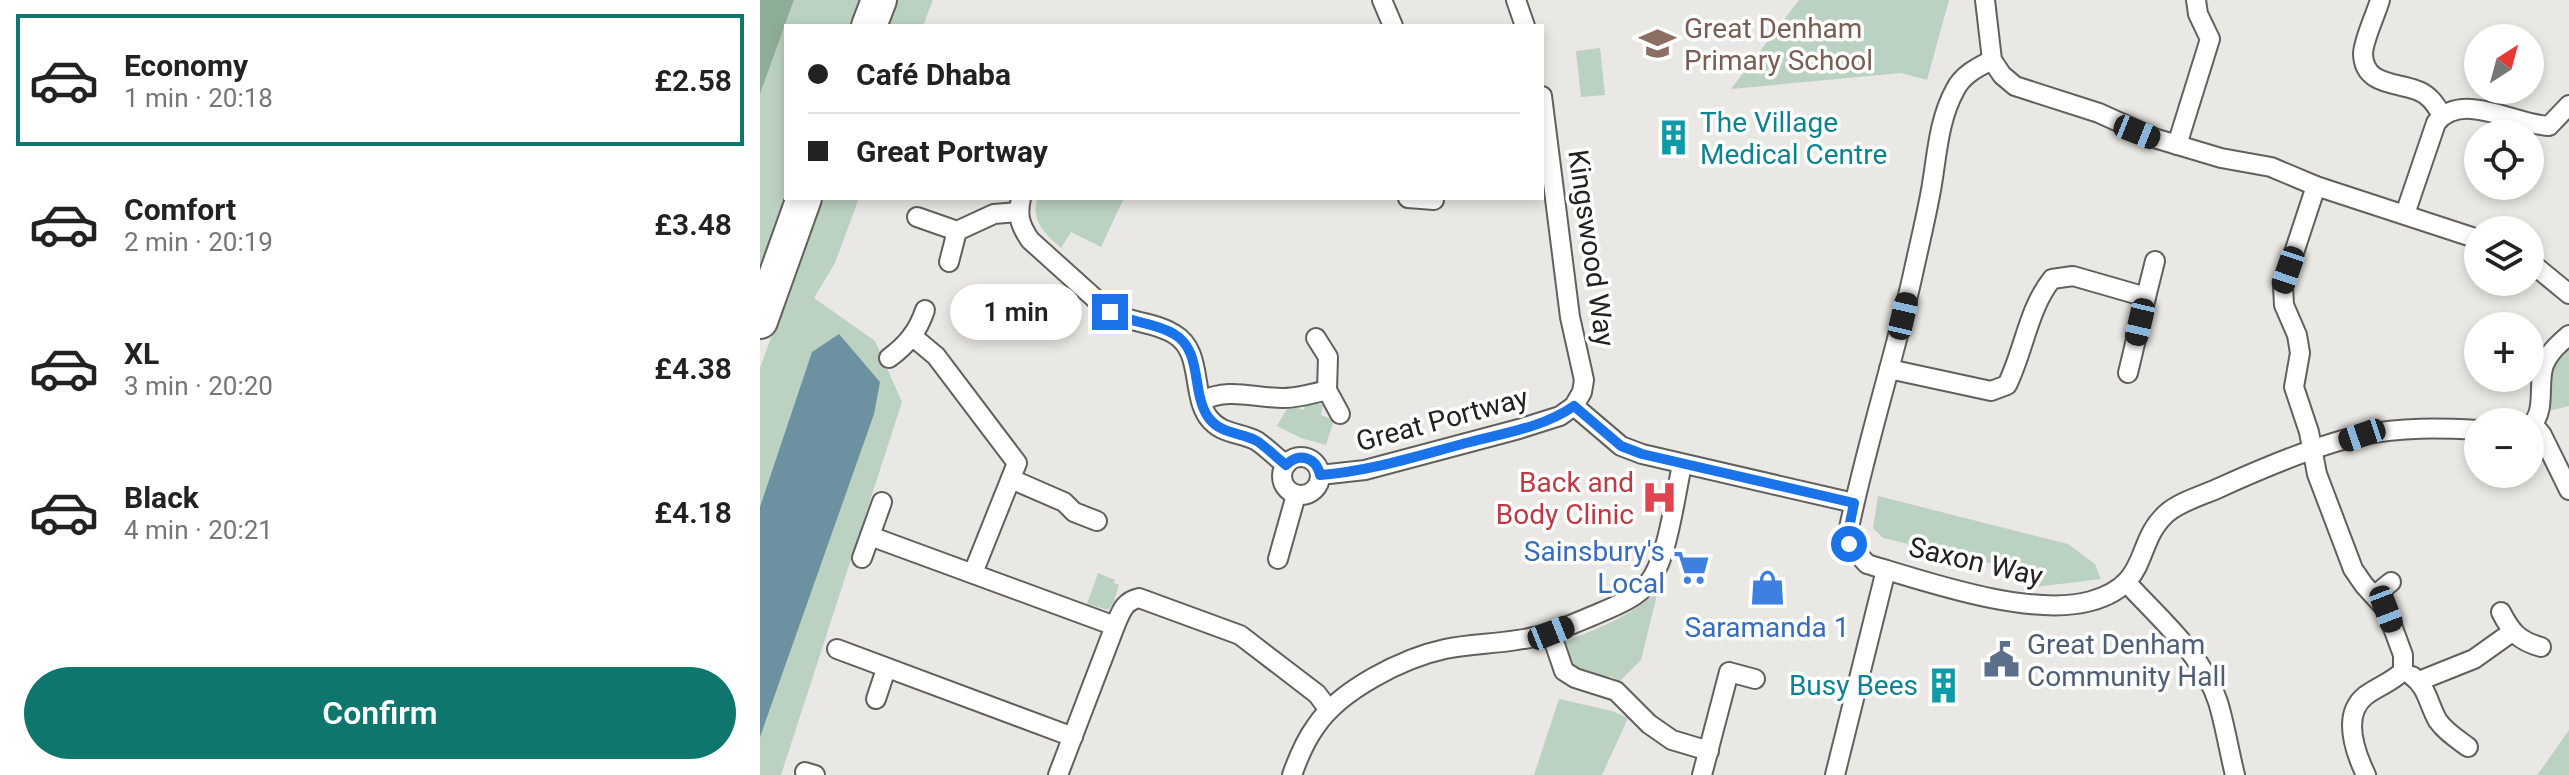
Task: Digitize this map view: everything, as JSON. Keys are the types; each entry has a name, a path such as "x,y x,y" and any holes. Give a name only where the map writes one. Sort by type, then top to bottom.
{"highway":[{"path":"870,24 879,0"},
{"path":"760,321 803,200"}],"street":[{"path":"1382,0 1392,24"},
{"path":"1516,0 1524,24"},
{"path":"1985,0 1992,60 2002,75 2015,86 2099,113 2146,135 2221,158 2271,167 2316,186 2464,234"},
{"path":"2177,145 2210,39 2198,14 2196,0"},
{"path":"2380,0 2363,55 2370,73 2383,82 2416,90 2431,98 2442,115"},
{"name":"Saxon Way","path":"1992,60 1973,70 1956,87 1948,106 1937,146 1913,276 1854,503 1849,544 1867,564 2033,606 2062,607 2091,601 2127,583"},
{"path":"2405,214 2436,123 2442,115 2468,109 2483,110 2532,125 2549,126 2569,105"},
{"name":"Kingswood Way","path":"1544,112 1568,304 1584,380 1582,392 1574,406"},
{"path":"2316,186 2283,286 2282,297 2297,335 2300,353 2294,387 2309,432 2317,474 2353,569 2386,609 2403,655 2403,671 2391,683 2376,689 2356,706 2351,721 2366,775"},
{"path":"917,217 957,231 1019,205 1021,227 1030,240 1110,312 1120,318 1167,330 1186,344 1194,360 1201,401 1208,417 1219,428 1260,443 1286,465"},
{"path":"949,262 957,231"},
{"path":"2128,373 2155,261"},
{"path":"2544,273 2569,294"},
{"path":"1889,369 1991,391 2007,385 2041,293 2052,279 2073,276 2146,297"},
{"path":"889,358 905,347 925,310"},
{"path":"2540,408 2543,368 2549,354 2569,335"},
{"path":"912,336 936,356 1017,463 973,573"},
{"path":"1316,338 1328,357 1327,390 1340,414"},
{"path":"1201,401 1229,392 1280,398 1327,390"},
{"path":"1574,406 1621,446 1682,465 1854,503"},
{"name":"Great Portway","path":"1320,475 1365,470 1519,429 1560,416 1574,406"},
{"path":"2235,775 2217,700 2207,679 2173,632 2127,583 2140,564 2155,528 2174,508 2312,451 2362,435 2407,428 2464,430"},
{"path":"2544,439 2569,490"},
{"path":"1303,457 1315,463 1320,475 1313,491 1296,495 1282,477 1286,465 1303,457"},
{"path":"1292,775 1315,726 1329,710 1370,681 1419,655 1470,644 1519,640 1551,633 1624,602 1651,580 1665,546 1682,465"},
{"path":"1011,479 1064,502 1074,512 1097,521"},
{"path":"1278,559 1296,495"},
{"path":"862,558 882,502"},
{"path":"870,536 1115,626"},
{"path":"1835,775 1886,570"},
{"path":"2375,595 2391,582"},
{"path":"1058,775 1125,604 1139,598 1240,635 1317,694 1329,710"},
{"path":"2501,612 2512,632 2525,643 2541,647"},
{"path":"2419,681 2474,659 2512,632"},
{"path":"1551,633 1564,671 1575,678 1616,691 1649,724 1672,740 1709,751"},
{"path":"837,649 1073,737"},
{"path":"876,699 886,669"},
{"path":"2403,671 2419,681 2446,731 2468,747"},
{"path":"1702,775 1729,672 1755,679"}],"green space":[{"path":"760,0 794,0 784,24 760,94"},
{"path":"794,0 868,0 859,24 785,24"},
{"path":"897,0 933,0 924,24 888,24"},
{"path":"1799,0 1949,0 1927,80 1901,73 1731,89"},
{"path":"784,28 785,200 760,293 760,94"},
{"path":"1600,48 1605,95 1581,97 1576,51"},
{"path":"821,200 858,200 835,263 814,298 875,341 902,402 781,775 760,775 760,368"},
{"path":"1038,200 1123,200 1101,247 1071,232 1061,248 1037,220"},
{"path":"2569,345 2569,406 2549,411 2551,376"},
{"path":"1308,401 1323,405 1321,415 1334,420 1326,445 1301,438 1277,426 1289,405 1303,410"},
{"path":"1878,496 2068,544 2095,564 2101,579 2035,587 2036,574 1883,538 1873,528"},
{"path":"1098,573 1119,585 1108,610 1087,604"},
{"path":"1658,591 1641,660 1620,681 1610,676 1608,681 1575,671 1565,642 1626,614"},
{"path":"1559,699 1612,711 1628,718 1602,775 1534,775"},
{"path":"2569,730 2569,775 2537,775 2541,770"}],"water":[{"path":"839,334 880,382 874,414 760,737 760,507 812,352"}],"place":[{"name":"Great Denham Primary School","path":"1658,44"},
{"name":"The Village Medical Centre","path":"1674,138"},
{"name":"Back and Body Clinic","path":"1660,498"},
{"name":"Sainsbury's Local","path":"1691,567"},
{"name":"Saramanda 1","path":"1767,587"},
{"name":"Great Denham Community Hall","path":"2001,660"},
{"name":"Busy Bees","path":"1944,685"}],"route":[{"path":"1110,312 1120,318 1177,335 1194,360 1201,401 1208,417 1219,428 1260,443 1286,465 1290,460 1303,457 1315,463 1320,475 1365,470 1519,429 1560,416 1574,406 1621,446 1642,454 1854,503 1849,544"}]}
